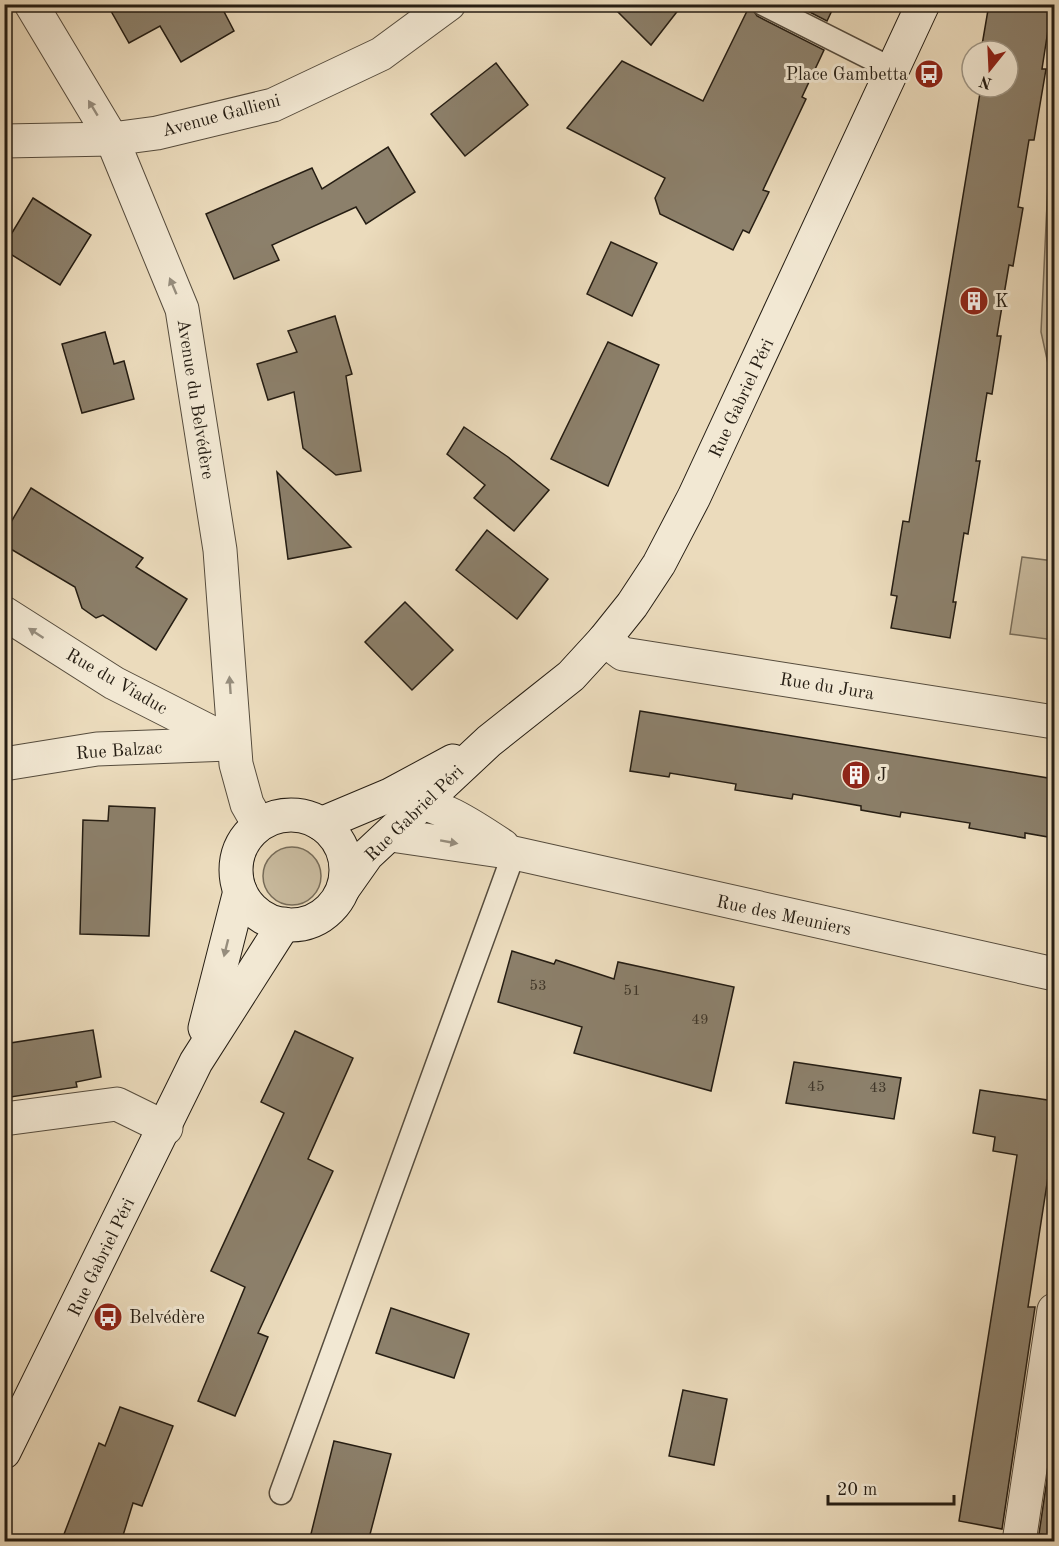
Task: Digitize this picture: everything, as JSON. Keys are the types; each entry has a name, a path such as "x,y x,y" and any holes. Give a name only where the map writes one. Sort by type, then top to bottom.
{"street":[{"name":"Avenue du Belvédère","path":"31,4 112,139 182,309 220,550 234,744 247,804 259,825"},
{"name":"Avenue Gallieni","path":"4,141 112,139 157,133 273,105 381,54 449,4"},
{"name":"Rue Gabriel Péri","path":"343,889 367,855 489,741 571,676 632,605 694,497 923,4"},
{"name":"Rue du Viaduc","path":"4,613 114,683 234,744"},
{"name":"Rue du Jura","path":"604,640 622,654 1054,722"},
{"name":"Rue Gabriel Péri","path":"321,824 390,795 489,741"},
{"name":"Rue Balzac","path":"4,764 97,749 234,744"},
{"name":"Rue des Meuniers","path":"390,795 426,802 462,818 514,853"},
{"path":"291,815 311,818 321,824 335,836 342,848 347,866 343,889 333,906 319,918 303,924 273,922 257,912 240,891 236,862 242,844 259,825 276,817 291,815"},
{"name":"Rue des Meuniers","path":"391,835 443,840 514,853 1054,974"},
{"name":"Rue Gabriel Péri","path":"196,1062 240,891"},
{"name":"Rue Gabriel Péri","path":"4,1452 166,1128 196,1062 284,924"},
{"path":"4,1119 117,1104 166,1128"},
{"path":"1019,1542 1054,1310"}],"lane":[{"path":"763,4 892,69"},
{"path":"281,1492 514,853"}],"shaded area":[{"path":"1054,177 1054,391 1041,332 1048,183"},
{"path":"1022,557 1054,561 1054,640 1010,634"},
{"path":"286,847 298,847 308,851 317,860 321,882 313,897 298,905 286,905 276,901 267,892 263,882 263,870 267,860 276,851"}],"building":[{"path":"107,4 220,4 234,31 181,62 160,26 129,43"},
{"path":"610,4 683,4 651,45"},
{"path":"794,4 835,4 827,21"},
{"name":"K","path":"989,4 1052,4 1042,69 1046,69 1034,140 1029,140 1018,207 1023,208 1013,266 1009,265 997,336 1001,336 992,394 987,393 976,461 980,461 968,534 964,533 950,638 891,628 897,596 891,595 903,521 909,522 979,99 1020,99 1020,39 983,39"},
{"path":"750,5 757,16 824,50 802,97 806,99 763,190 769,192 749,233 743,230 733,250 660,214 655,198 665,178 567,128 622,61 703,101"},
{"path":"496,63 528,105 465,156 431,114"},
{"path":"388,147 415,192 366,224 356,207 272,245 279,260 234,279 206,214 312,168 322,189"},
{"path":"33,198 91,235 60,285 4,250 4,246"},
{"path":"611,242 657,263 632,316 587,294"},
{"path":"335,316 352,374 346,376 361,471 336,475 303,448 294,392 268,400 257,364 297,352 288,331"},
{"path":"105,332 114,364 124,361 134,399 82,413 62,344"},
{"path":"608,342 659,365 608,486 551,459"},
{"path":"464,427 508,457 549,490 514,531 474,498 485,485 447,454"},
{"path":"277,472 351,547 288,559"},
{"path":"31,488 143,558 136,567 187,599 156,650 103,615 96,618 82,608 75,587 4,545 4,534"},
{"path":"487,530 548,579 517,619 456,570"},
{"path":"405,602 453,650 412,690 365,642"},
{"name":"J","path":"640,711 1054,779 1054,838 1025,833 1025,838 969,828 970,823 901,812 900,817 861,810 861,806 793,794 792,799 735,790 736,784 670,773 669,777 630,771"},
{"path":"109,806 155,808 149,936 80,934 83,820 108,821"},
{"path":"512,951 554,964 556,960 614,979 618,962 734,987 711,1091 574,1053 582,1027 498,1002"},
{"path":"93,1030 101,1077 76,1082 77,1087 4,1098 4,1044"},
{"path":"295,1031 353,1058 308,1159 333,1171 258,1333 268,1337 235,1416 198,1401 245,1287 211,1271 284,1113 261,1102"},
{"path":"794,1062 901,1078 894,1119 786,1103"},
{"path":"980,1090 1054,1101 1054,1138 1028,1307 1035,1307 1002,1529 959,1521 1017,1155 993,1151 995,1137 973,1133"},
{"path":"391,1308 469,1334 454,1378 376,1353"},
{"path":"683,1390 727,1399 714,1465 669,1456"},
{"path":"120,1407 173,1426 142,1506 133,1503 121,1542 61,1542 99,1443 105,1446"},
{"path":"1054,1432 1054,1536 1039,1534"},
{"path":"334,1441 391,1454 368,1542 309,1542"}],"place":[{"name":"Place Gambetta","path":"929,74"},
{"name":"K","path":"974,301"},
{"name":"J","path":"856,775"},
{"name":"Belvédère","path":"108,1317"}]}
